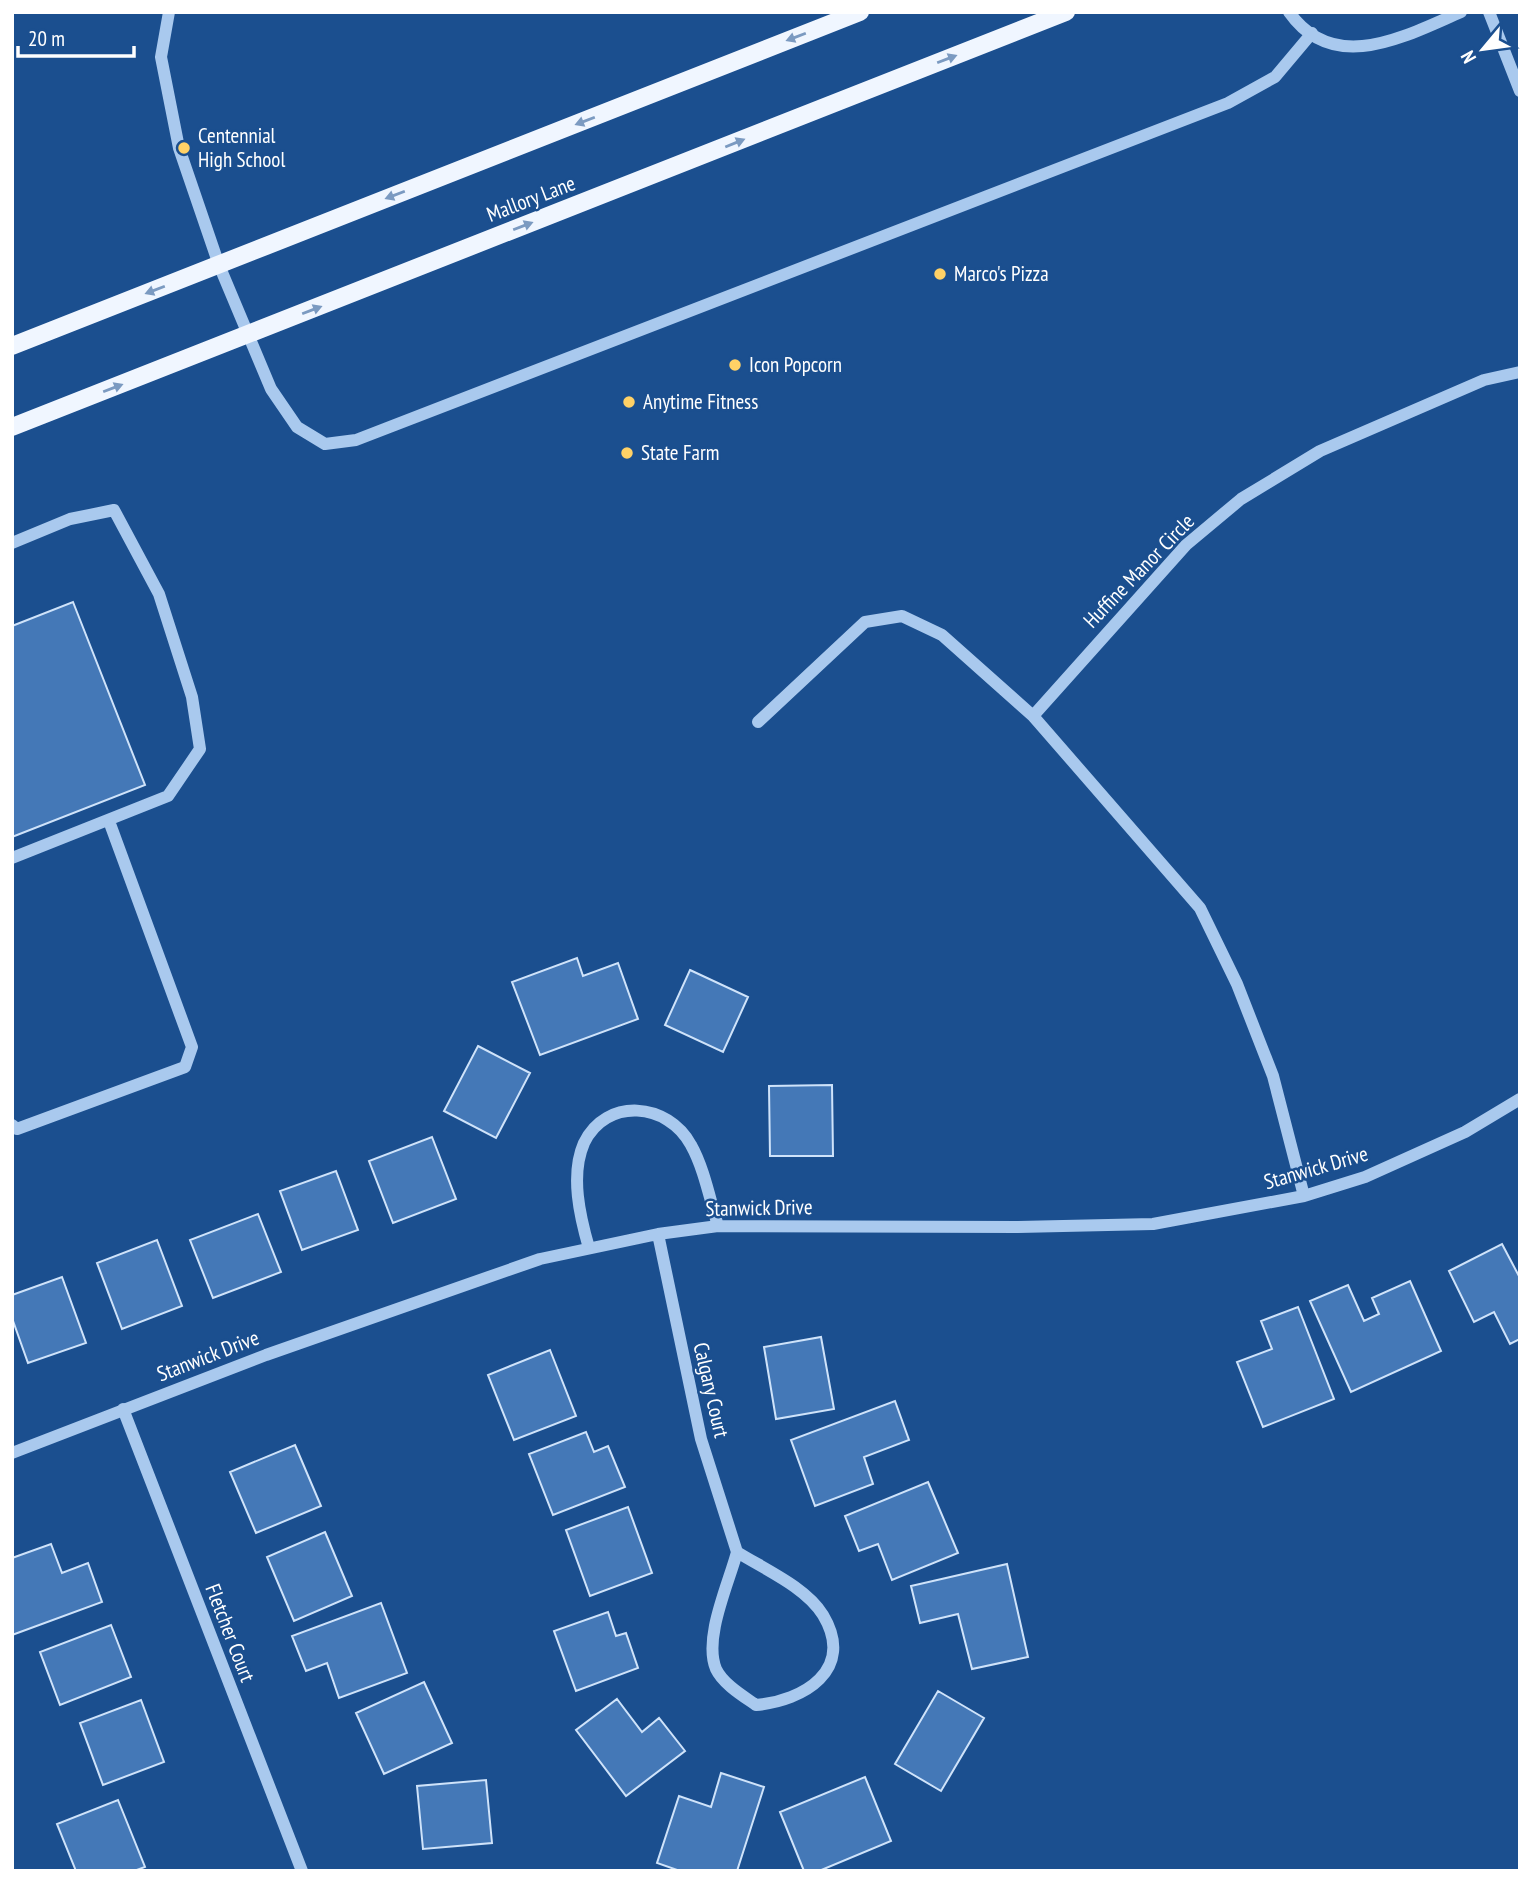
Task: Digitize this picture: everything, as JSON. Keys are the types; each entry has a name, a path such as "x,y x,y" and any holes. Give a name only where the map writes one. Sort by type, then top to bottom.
{"main road":[{"path":"12,346 860,12"},
{"name":"Mallory Lane","path":"12,427 1066,12"}],"street":[{"path":"169,12 160,57 179,148 219,265 271,389 297,427 325,444 356,440 1228,103 1275,77 1312,33"},
{"path":"1289,12 1312,33 1348,49 1391,42 1461,12"},
{"path":"1489,12 1520,91"},
{"name":"Huffine Manor Circle","path":"1033,716 1186,545 1241,499 1320,451 1484,380 1520,372"},
{"path":"12,543 70,519 114,510 159,594 192,697 200,749 168,796 12,858"},
{"path":"758,722 865,622 902,616 942,635 1033,716 1200,908 1237,984 1273,1076 1304,1196"},
{"path":"12,1125 17,1129 185,1067 192,1048 109,821"},
{"name":"Stanwick Drive","path":"12,1453 421,1299 540,1259 658,1234 718,1226 1018,1227 1153,1224 1304,1196 1365,1177 1465,1132 1520,1099"},
{"path":"589,1248 579,1202 580,1157 585,1142 600,1122 635,1111 655,1111 674,1124 691,1144 718,1226"},
{"name":"Calgary Court","path":"658,1234 701,1439 737,1552"},
{"name":"Fletcher Court","path":"123,1409 302,1871"},
{"path":"737,1552 808,1599 823,1615 830,1634 829,1671 815,1686 783,1703 756,1705 733,1689 716,1669 714,1631 737,1552"}],"building":[{"path":"73,602 145,785 12,837 12,626"},
{"path":"577,958 583,976 618,963 638,1019 540,1055 512,982"},
{"path":"690,970 748,997 723,1052 665,1025"},
{"path":"478,1046 530,1073 496,1138 444,1111"},
{"path":"832,1085 833,1156 770,1156 769,1086"},
{"path":"432,1137 456,1199 393,1223 369,1161"},
{"path":"336,1171 358,1230 302,1250 280,1191"},
{"path":"258,1214 281,1272 213,1298 190,1240"},
{"path":"157,1240 182,1306 122,1329 97,1263"},
{"path":"1502,1244 1520,1278 1520,1339 1510,1344 1494,1312 1474,1322 1449,1271"},
{"path":"62,1277 86,1343 28,1363 12,1318 12,1295"},
{"path":"1410,1281 1441,1351 1351,1392 1310,1301 1348,1285 1364,1321 1379,1314 1372,1298"},
{"path":"1298,1307 1334,1399 1263,1427 1237,1362 1272,1349 1261,1321"},
{"path":"821,1337 834,1409 776,1419 764,1347"},
{"path":"550,1350 576,1416 514,1440 488,1375"},
{"path":"895,1401 909,1440 864,1457 873,1484 815,1506 791,1440"},
{"path":"586,1432 594,1452 608,1446 625,1487 553,1515 529,1454"},
{"path":"295,1445 321,1506 256,1533 230,1472"},
{"path":"928,1482 958,1553 892,1580 878,1544 859,1551 845,1516"},
{"path":"628,1507 652,1573 590,1596 566,1530"},
{"path":"325,1532 352,1596 294,1621 267,1557"},
{"path":"51,1544 62,1573 88,1563 102,1602 12,1635 12,1558"},
{"path":"1007,1564 1028,1657 972,1669 958,1614 920,1623 911,1586"},
{"path":"381,1603 407,1673 339,1698 327,1663 306,1671 292,1636"},
{"path":"608,1612 616,1636 626,1633 638,1668 576,1691 554,1631"},
{"path":"111,1625 131,1677 60,1705 40,1652"},
{"path":"424,1682 452,1743 384,1774 356,1713"},
{"path":"938,1691 984,1718 941,1791 895,1764"},
{"path":"617,1699 642,1732 659,1718 685,1751 626,1796 576,1730"},
{"path":"141,1700 164,1762 103,1785 80,1723"},
{"path":"721,1773 764,1787 737,1871 680,1871 657,1863 679,1796 711,1807"},
{"path":"865,1777 891,1841 819,1871 804,1871 780,1812"},
{"path":"486,1780 492,1843 423,1849 417,1786"},
{"path":"118,1800 145,1867 134,1871 76,1871 57,1824"}],"place":[{"name":"Centennial High School","path":"184,148"},
{"name":"Marco's Pizza","path":"940,274"},
{"name":"Icon Popcorn","path":"735,365"},
{"name":"Anytime Fitness","path":"629,402"},
{"name":"State Farm","path":"627,453"}]}
